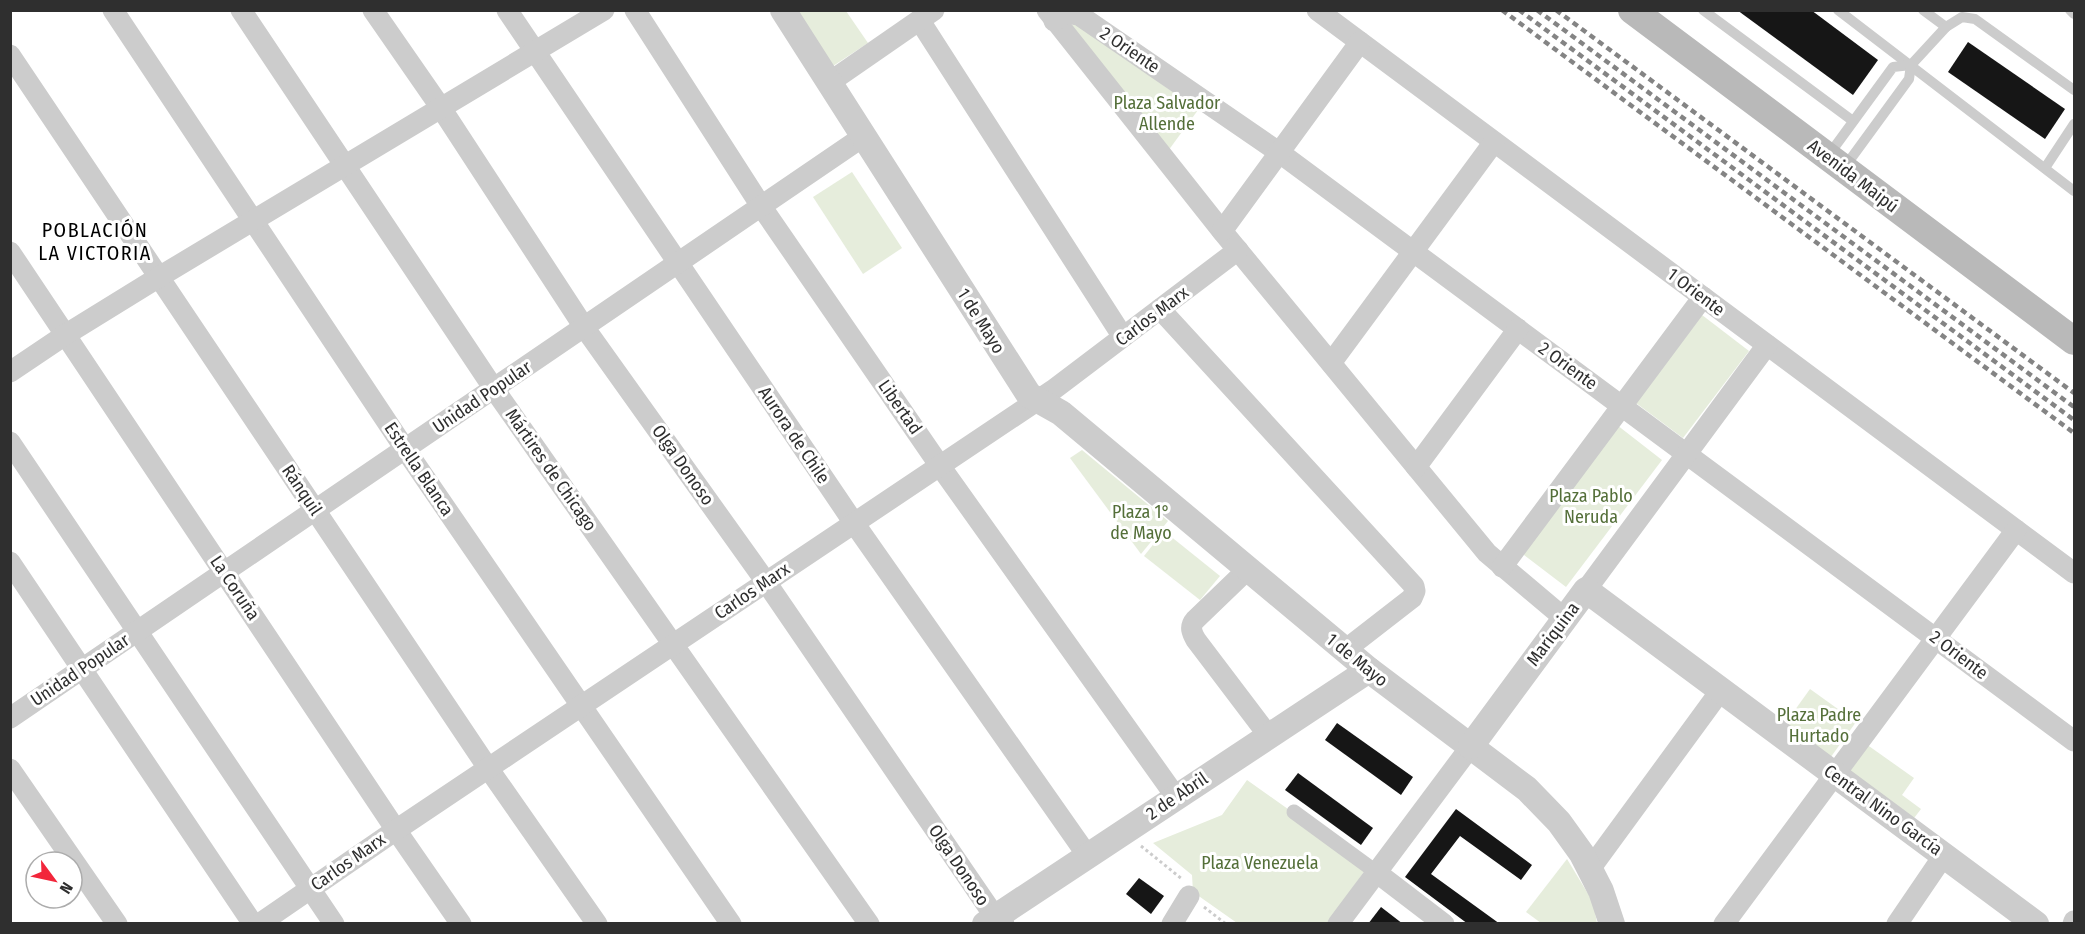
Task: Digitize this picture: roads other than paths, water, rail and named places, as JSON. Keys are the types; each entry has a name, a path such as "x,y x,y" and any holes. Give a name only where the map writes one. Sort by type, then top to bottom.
{"main road":[{"name":"Avenida Maipú","path":"1632,10 2074,341"}],"street":[{"name":"Estrella Blanca","path":"113,10 405,449 730,924"},
{"name":"Mártires de Chicago","path":"241,10 494,389 869,924"},
{"name":"Olga Donoso","path":"374,10 584,327 766,582 994,921"},
{"name":"Aurora de Chile","path":"507,10 854,523 1087,855"},
{"path":"10,372 159,277 604,10"},
{"name":"Libertad","path":"635,10 761,206 940,466 1176,796"},
{"name":"1 de Mayo","path":"783,10 1022,386 1037,400 1061,413 1369,670 1510,774 1543,804 1571,837 1590,868 1601,891 1612,924"},
{"name":"1 Oriente","path":"1317,10 2074,573"},
{"name":"2 Oriente","path":"1058,14 1069,12 1079,15 1280,153 2074,741"},
{"path":"1058,14 1222,231 1487,553 1564,618"},
{"path":"830,82 927,16 1123,337"},
{"path":"1222,231 1360,42"},
{"name":"Ránquil","path":"10,55 488,768 597,924"},
{"name":"Unidad Popular","path":"10,718 864,136"},
{"path":"1331,363 1494,142"},
{"name":"Carlos Marx","path":"259,924 1037,400 1238,250"},
{"name":"La Coruña","path":"10,252 461,924"},
{"path":"1502,567 1703,297"},
{"path":"1160,309 1414,586 1415,591 1412,598 1345,650"},
{"path":"1416,467 1518,329"},
{"name":"Mariquina","path":"1338,924 1767,345"},
{"path":"10,442 334,924"},
{"path":"1724,924 2016,530"},
{"path":"10,562 253,924"},
{"path":"1248,569 1192,623 1191,630 1196,640 1268,735"},
{"name":"Central Nino García","path":"1586,590 2036,924"},
{"name":"2 de Abril","path":"994,921 1087,855 1369,670"},
{"path":"1590,868 1721,690"},
{"path":"10,770 117,924"},
{"path":"1294,812 1444,924"},
{"path":"1897,924 1944,855"},
{"path":"1172,924 1189,896"}],"lane":[{"path":"1703,10 1853,121"},
{"path":"1838,10 2074,191"},
{"path":"1923,10 1946,27"},
{"path":"2070,10 2074,14"},
{"path":"1836,162 1909,79 1911,65 1946,27 1962,17 1975,19 2074,90"},
{"path":"1836,162 1853,121 1893,67 1911,65"},
{"path":"2045,168 2074,124"}],"railway":[{"path":"1502,10 2074,433"},
{"path":"1519,10 2074,420"},
{"path":"1537,10 2074,407"},
{"path":"1556,10 2074,393"}],"district":[{"name":"POBLACIÓN LA VICTORIA","path":"95,242"}],"park label":[{"name":"Plaza Salvador Allende","path":"1167,113"},
{"name":"Plaza Pablo Neruda","path":"1591,506"},
{"name":"Plaza 1° de Mayo","path":"1141,522"},
{"name":"Plaza Padre Hurtado","path":"1819,725"},
{"name":"Plaza Venezuela","path":"1260,863"}]}
